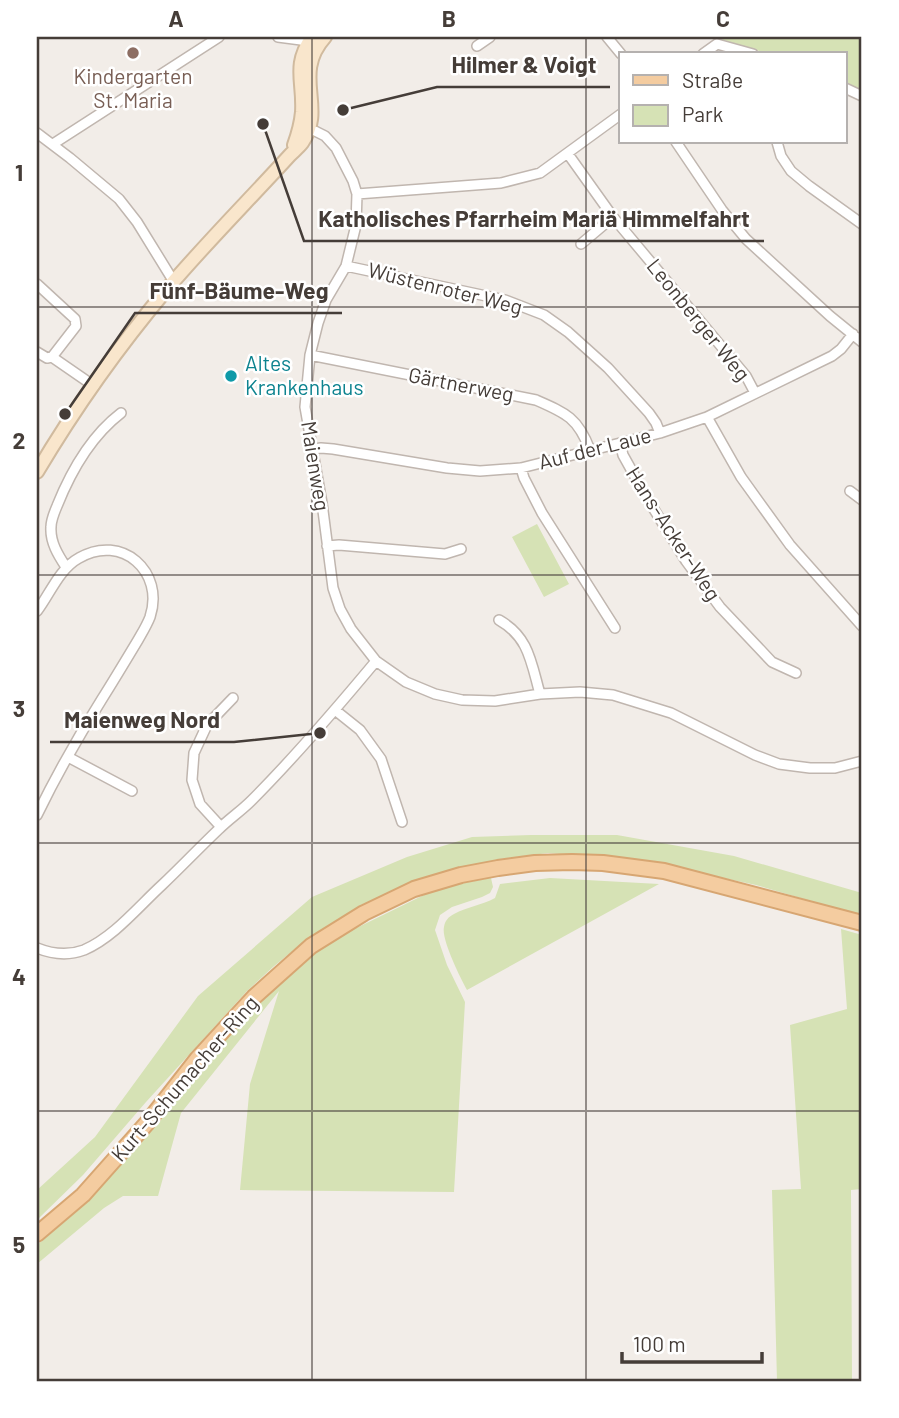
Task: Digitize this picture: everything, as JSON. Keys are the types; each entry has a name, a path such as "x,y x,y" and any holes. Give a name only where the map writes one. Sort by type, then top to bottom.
{"main road":[{"name":"Kurt-Schumacher-Ring","path":"37,1234 83,1195 147,1123 197,1059 254,998 311,946 364,913 414,889 448,878 498,868 535,863 603,863 664,871 862,923"}],"street":[{"path":"53,144 219,37"},
{"path":"37,472 131,334 174,282 302,144 304,128 312,118 308,72 316,41 278,37"},
{"path":"478,46 490,37"},
{"path":"607,37 619,52"},
{"path":"706,52 717,44 746,52"},
{"path":"846,88 862,96"},
{"path":"357,194 518,180 540,173 619,116"},
{"name":"Maienweg","path":"304,128 325,136 336,148 357,194 356,225 346,266 326,299 310,355 305,407 322,503 333,588 351,629 376,661 406,682 435,694 462,700 495,701 540,694 580,692 613,695 671,713 755,755 779,764 835,768 862,761"},
{"path":"37,133 119,199 137,222 174,282"},
{"path":"677,144 722,210 746,239 862,342"},
{"path":"778,144 781,156 791,171 862,224"},
{"name":"Leonberger Weg","path":"568,154 613,217 746,376 755,393"},
{"path":"581,244 613,217"},
{"name":"Wüstenroter Weg","path":"346,266 505,300 544,315 568,332 608,368 649,413 660,433"},
{"path":"37,284 75,320 76,326 52,357"},
{"name":"Auf der Laue","path":"313,449 333,449 447,468 480,471 521,468 660,433 707,417 832,356 853,334"},
{"path":"37,352 47,358 52,357 94,386"},
{"name":"Gärtnerweg","path":"310,355 536,400 562,411 576,422 590,450"},
{"path":"66,567 57,554 50,524 73,469 108,423 121,413"},
{"path":"707,417 741,477 790,545 862,626"},
{"name":"Hans-Acker-Weg","path":"620,443 623,455 685,561 720,607 772,662 796,673"},
{"path":"521,468 542,513 615,628"},
{"path":"850,491 862,500"},
{"path":"327,546 445,554 461,549"},
{"path":"37,611 66,567 97,550 125,553 136,561 144,570 153,597 149,620 37,815"},
{"path":"499,620 518,634 527,648 540,694"},
{"path":"37,948 50,953 83,950 126,920 267,784 376,661"},
{"path":"221,827 200,804 195,792 192,780 194,753 207,725 233,698"},
{"path":"335,710 360,730 381,759 402,822"},
{"path":"68,757 132,791"}],"green space":[{"path":"714,37 862,37 862,90 846,83 846,52 763,52"},
{"path":"537,524 569,584 544,597 512,537"},
{"path":"617,835 734,856 862,893 862,916 756,885 645,861 548,853 500,859 423,879 361,905 308,938 273,967 247,991 83,1175 37,1220 37,1190 95,1137 198,996 312,897 407,857 472,837"},
{"path":"491,878 493,887 490,893 452,907 440,915 435,930 447,965 465,1002 454,1192 240,1190 250,1084 279,991 181,1113 158,1196 123,1196 104,1208 37,1264 37,1245 89,1201 204,1064 260,1003 316,953 340,936 426,894"},
{"path":"550,878 659,884 467,990 445,940 444,927 447,919 495,898 500,884"},
{"path":"841,929 862,935 862,1189 851,1190 852,1381 777,1381 772,1190 801,1189 790,1025 847,1009"}],"place":[{"name":"Kindergarten St. Maria","path":"133,53"},
{"name":"Hilmer & Voigt","path":"343,110"},
{"name":"Katholisches Pfarrheim Mariä Himmelfahrt","path":"263,124"},
{"name":"Altes Krankenhaus","path":"231,376"},
{"name":"Fünf-Bäume-Weg","path":"65,414"},
{"name":"Maienweg Nord","path":"320,733"}]}
